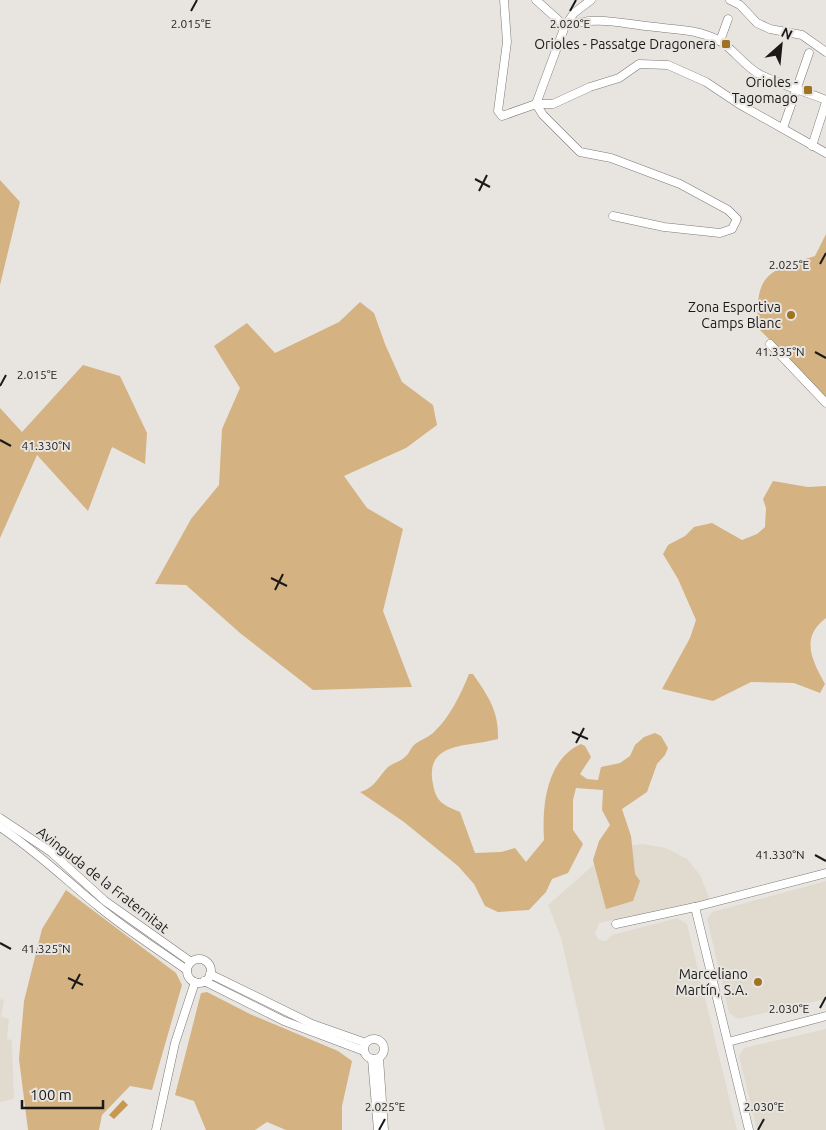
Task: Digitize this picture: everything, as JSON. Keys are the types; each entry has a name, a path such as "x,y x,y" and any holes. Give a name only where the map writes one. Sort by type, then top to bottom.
{"street":[{"path":"504,0 507,42 498,111 500,116 507,116 536,104 553,104 590,87 620,78 639,64 668,65 706,82 739,104 826,153"},
{"path":"536,0 565,26"},
{"path":"536,104 565,26 574,12 591,0"},
{"path":"730,0 740,5 757,23 770,29 802,35 826,52"},
{"path":"720,41 728,19"},
{"path":"565,26 588,20 616,20 654,27 686,29 720,41 744,64 760,74 826,101 812,146"},
{"path":"783,128 809,53"},
{"path":"536,104 543,115 580,152 610,158 680,184 728,210 737,219 732,229 720,233 664,227 614,216"},
{"path":"770,344 826,403"},
{"name":"Avinguda de la Fraternitat","path":"0,818 51,852 132,932 189,966"},
{"name":"Avinguda de la Fraternitat","path":"0,827 40,855 102,904 137,925 189,966"},
{"path":"616,924 696,907 826,873"},
{"path":"696,907 749,1130"},
{"path":"204,981 210,974 210,968 205,961 199,960 189,966 189,977 195,982 204,981 284,1021 365,1047"},
{"path":"210,974 312,1024 365,1047"},
{"path":"156,1130 175,1043 195,982"},
{"path":"728,1042 826,1016"},
{"path":"365,1047 374,1039 382,1043 384,1052 376,1059"},
{"path":"365,1047 367,1057 376,1059"},
{"path":"376,1059 378,1130"},
{"path":"376,1059 384,1130"}],"shaded area":[{"path":"0,180 20,202 0,285"},
{"name":"Zona Esportiva Camps Blanc","path":"826,234 826,397 758,328 758,310 759,296 767,278 785,266 815,256"},
{"path":"360,302 374,313 402,382 433,405 437,425 406,448 344,476 367,508 403,529 383,611 412,687 313,690 240,633 186,585 155,584 191,519 219,485 222,429 240,388 214,346 247,323 275,353 339,322"},
{"path":"83,365 120,376 147,433 145,464 112,447 88,511 37,455 0,538 0,408 22,432"},
{"path":"773,481 808,487 826,486 826,618 813,634 811,642 813,659 825,684 820,693 794,683 751,682 713,701 662,689 690,638 696,620 678,579 663,554 668,545 685,536 694,527 712,523 742,540 757,534 765,527 766,508 763,499"},
{"path":"469,674 473,674 492,704 497,720 498,739 451,748 435,760 432,770 433,784 438,799 445,805 460,812 475,853 501,852 515,848 526,862 544,840 544,812 549,785 553,772 569,751 581,744 585,746 591,757 580,774 587,779 598,780 601,767 620,763 630,756 635,745 644,737 655,733 661,736 668,748 657,764 647,792 622,809 631,836 635,874 640,881 633,901 606,909 593,860 599,841 610,825 602,810 603,790 576,788 573,800 573,830 583,844 568,873 552,879 546,892 529,910 498,912 485,906 474,884 458,866 404,822 360,792 373,785 388,767 403,759 414,745 431,735 439,727 454,706"},
{"path":"643,844 666,848 687,859 700,875 710,900 599,923 595,934 599,940 606,941 612,935 677,918 687,924 737,1130 605,1130 561,938 548,905 604,856 631,845"},
{"path":"826,881 826,999 738,1019 729,1013 707,919 712,912"},
{"path":"66,890 176,973 182,985 152,1090 130,1086 102,1115 99,1130 28,1130 19,1059 24,1001 42,929"},
{"path":"207,992 250,1014 338,1051 352,1061 342,1106 342,1130 286,1130 267,1122 255,1130 206,1130 194,1101 175,1095 201,993"},
{"path":"0,999 4,1000 1,1017 9,1019 7,1039 12,1040 14,1099 0,1102"},
{"path":"826,1029 826,1130 757,1130 739,1056 744,1048"},
{"path":"123,1100 128,1105 114,1119 109,1115"}],"place":[{"name":"Orioles - Passatge Dragonera","path":"726,44"},
{"name":"Orioles - Tagomago","path":"808,90"},
{"name":"Zona Esportiva Camps Blanc","path":"791,315"},
{"name":"Marceliano Martín, S.A.","path":"758,982"}]}
